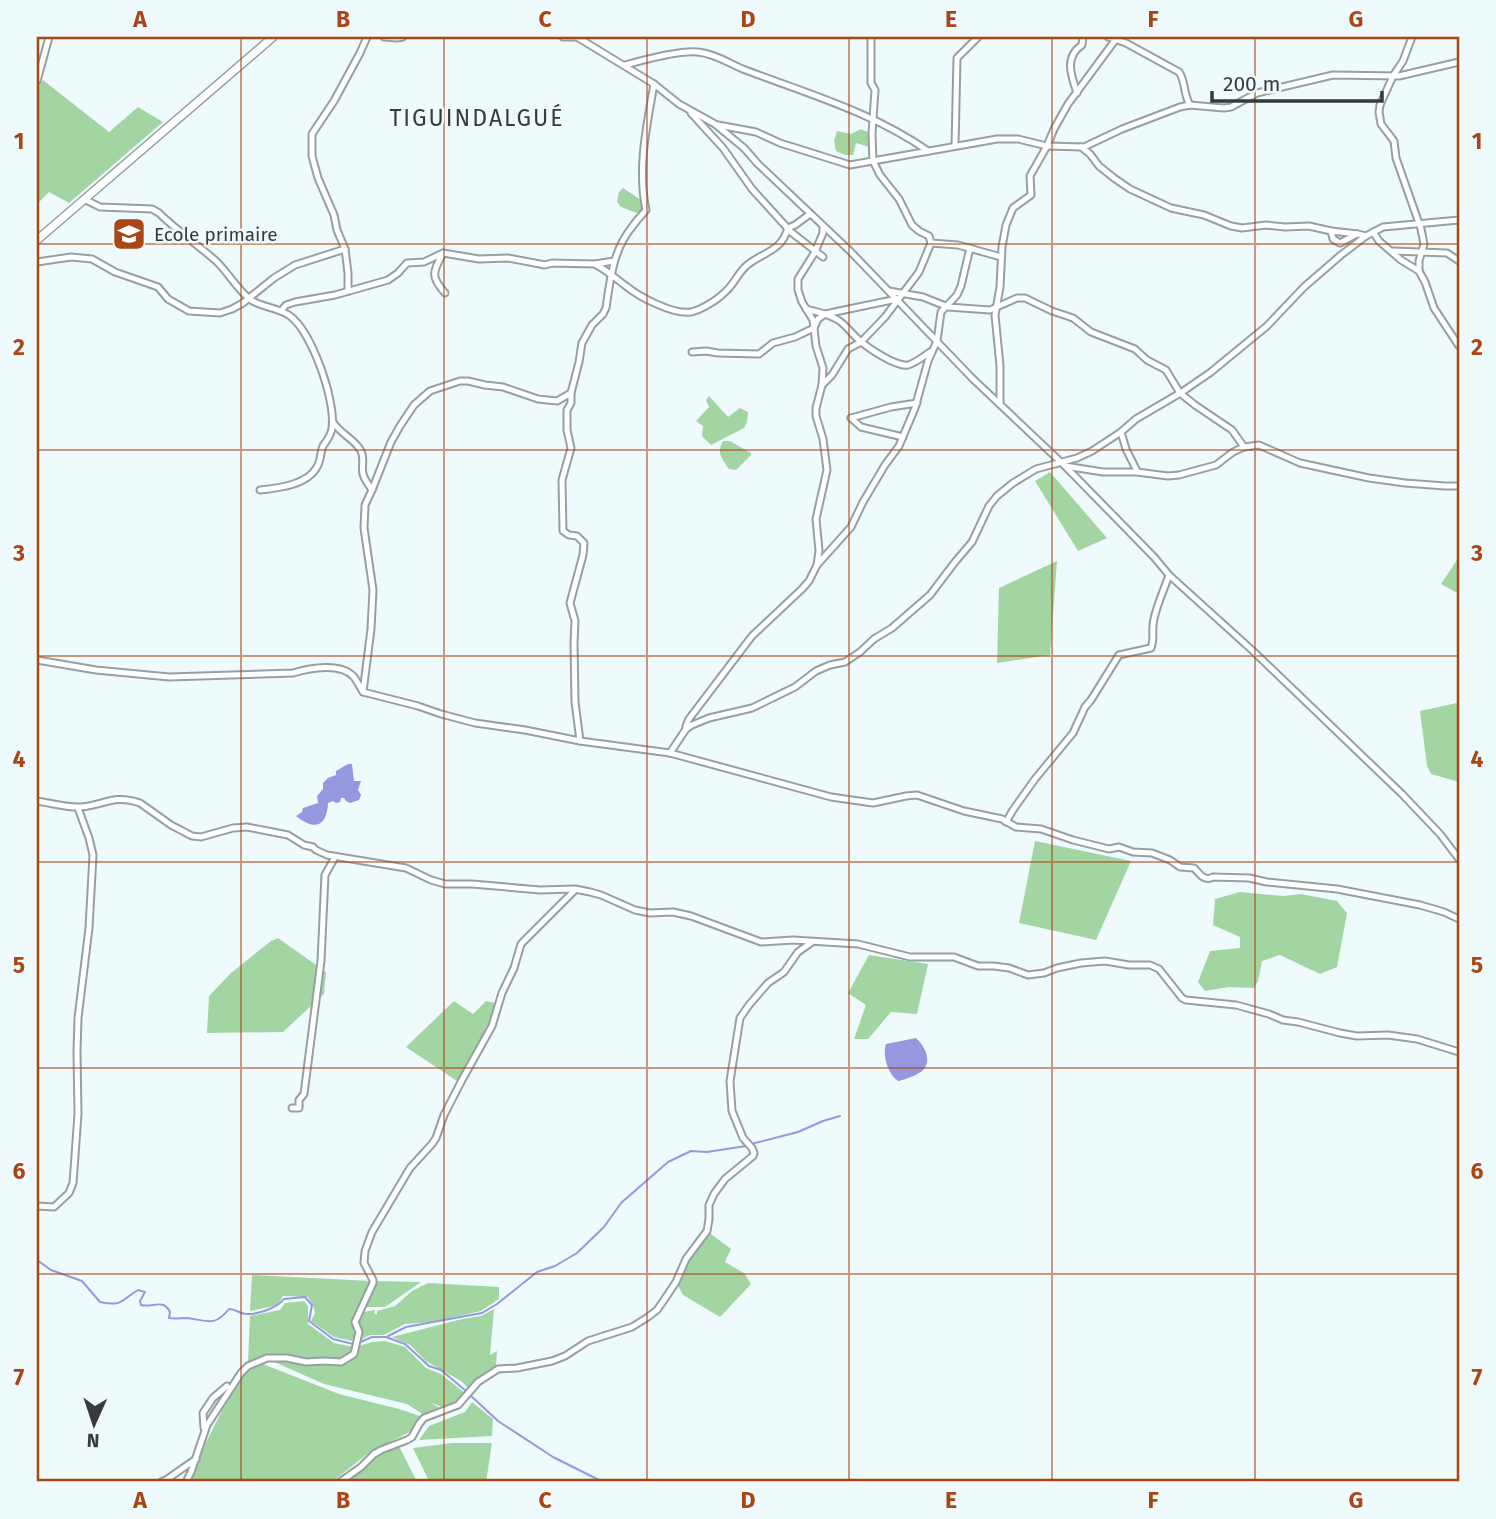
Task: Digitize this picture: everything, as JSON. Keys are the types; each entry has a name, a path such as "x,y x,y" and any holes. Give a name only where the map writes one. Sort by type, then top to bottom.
{"street":[{"path":"37,81 49,37"},
{"path":"37,240 273,37"},
{"path":"348,291 345,249 318,178 312,156 312,134 334,101 367,37"},
{"path":"384,37 403,37"},
{"path":"563,37 577,37 625,65 686,109 723,148 752,190 788,228 822,257"},
{"path":"822,385 832,375 848,349 861,342 885,317 919,272 931,243 929,236 912,225 899,199 880,175 873,161 875,90 871,83 872,37"},
{"path":"955,146 957,58 978,37"},
{"path":"1077,93 1070,73 1070,64 1074,53 1082,45 1083,37"},
{"path":"1108,37 1118,38 1179,72 1183,78 1185,98 1190,105"},
{"path":"1412,37 1380,105 1381,124 1394,141 1396,158 1419,223 1424,244 1419,271 1434,308 1459,346"},
{"path":"1000,403 995,315 1006,225 1013,208 1031,195 1030,176 1068,104 1118,38"},
{"path":"625,65 684,52 719,57 743,69 845,107 904,135 928,151"},
{"path":"715,124 756,132 780,143 850,164 1009,138 1047,146 1081,147 1180,107 1231,107 1257,93 1333,75 1399,76 1459,62"},
{"path":"580,741 575,702 575,621 570,603 584,543 577,536 563,531 562,480 570,448 567,410 571,403 582,343 606,308 614,261 632,227 646,209 643,194 644,144 654,84"},
{"path":"686,109 715,124 744,148 888,291 899,297 972,378 1063,464 1169,575 1389,780 1459,859"},
{"path":"1081,147 1099,166 1130,189 1171,208 1204,215 1242,228 1266,225 1309,226 1366,236"},
{"path":"86,200 100,207 147,209 159,213 214,259 249,299 281,310 296,321 311,342 325,378 332,422 330,437 322,449 318,465 307,477 283,487 260,490"},
{"path":"788,228 810,214"},
{"path":"686,729 709,718 751,708 795,687 817,671 845,662 860,652 930,595 972,542 989,506 997,496 1035,469 1063,464 1092,451 1146,412 1180,393 1227,360 1267,326 1304,287 1366,236 1383,228 1459,220"},
{"path":"817,565 817,519 827,470 823,439 816,416 822,385 822,368 813,320 798,290 797,279 815,252 823,226"},
{"path":"595,264 652,302 677,310 695,311 724,293 743,269 781,243 788,228"},
{"path":"1331,231 1333,239 1340,243 1358,234"},
{"path":"1373,232 1379,241 1419,271"},
{"path":"931,243 958,245 1001,257"},
{"path":"670,753 686,729 689,719 735,657 752,636 802,589 817,565 851,527 863,502 903,437 937,341 941,312 957,295 970,248"},
{"path":"37,262 71,257 92,259 116,272 158,287 168,299 189,311 220,313 249,299 295,265 345,249"},
{"path":"1393,251 1447,253 1459,261"},
{"path":"281,310 295,302 388,280 407,263 424,262 443,253 479,259 508,258 545,265 614,261"},
{"path":"443,253 434,270 434,279 445,293"},
{"path":"692,352 759,354 773,343 814,328 818,319 825,314 899,297 923,298 948,307 990,310 1017,298 1025,298 1073,318 1091,332 1135,349 1147,360 1166,370 1180,393 1232,430 1244,447"},
{"path":"806,309 839,321 861,342 899,365 906,366 932,351"},
{"path":"363,692 373,590 364,528 365,505 391,442 414,405 430,391 460,381 503,387 538,399 557,401 571,393"},
{"path":"903,437 861,427 851,418 916,403"},
{"path":"332,422 361,450 362,473 372,490"},
{"path":"1121,432 1137,471"},
{"path":"1063,464 1103,472 1137,471 1179,475 1216,465 1233,452 1259,445 1300,463 1378,479 1459,486"},
{"path":"1006,822 1035,779 1073,733 1085,707 1119,655 1151,648 1154,640 1152,625 1169,575"},
{"path":"37,660 96,670 170,677 293,673 312,668 345,671 353,675 363,692 475,723 670,753 818,795 873,803 917,795 964,811 1002,819 1016,827 1041,829 1109,849 1119,847 1133,852 1154,853 1180,867 1194,868 1202,877 1208,879 1249,878 1337,889 1420,905 1459,919"},
{"path":"37,801 78,808 113,799 134,801 192,836 201,837 247,827 288,835 304,845 335,857 406,868 445,884 540,890 575,889 601,895 650,913 673,912 691,916 761,942 835,941 910,957 954,957 978,966 1009,968 1028,975 1081,963 1105,961 1150,965 1159,969 1186,1000 1227,1003 1340,1034 1407,1037 1459,1052"},
{"path":"37,1206 54,1207 69,1193 73,1183 78,1114 78,1018 89,928 93,855 78,808"},
{"path":"292,1108 299,1108 299,1100 303,1094 321,961 325,875 335,857"},
{"path":"186,1482 206,1425 241,1373 253,1363 267,1358 341,1362 354,1354 359,1332 355,1322 373,1280 364,1263 372,1232 411,1168 436,1138 444,1115 492,1026 521,944 575,889"},
{"path":"340,1482 381,1450 412,1437 424,1418 458,1405 478,1382 498,1369 531,1366 559,1359 588,1341 632,1327 657,1310 676,1282 686,1259 707,1231 709,1205 714,1194 725,1179 753,1156 752,1148 743,1138 732,1111 730,1081 740,1018 768,983 784,972 799,952 812,942"},
{"path":"205,1431 203,1412 213,1398 227,1386"},
{"path":"161,1482 196,1458"}],"green space":[{"path":"43,80 109,132 138,107 163,122 69,203 49,192 37,204 37,88"},
{"path":"861,129 872,134 872,148 856,143 853,155 836,151 834,141 837,131 851,134"},
{"path":"623,188 644,202 646,210 642,215 621,207 617,202 619,192"},
{"path":"709,396 728,417 740,408 748,412 744,428 711,445 702,436 703,426 696,421 709,407 706,400"},
{"path":"723,441 730,441 751,453 736,470 729,469 721,455"},
{"path":"1050,472 1107,538 1078,551 1035,481"},
{"path":"1459,557 1459,594 1441,584"},
{"path":"1057,561 1050,655 997,663 999,588"},
{"path":"1457,703 1459,782 1431,774 1427,766 1420,711"},
{"path":"1035,841 1131,861 1096,940 1019,923"},
{"path":"1240,892 1284,896 1301,894 1337,901 1347,913 1337,967 1320,974 1280,955 1262,961 1254,988 1229,987 1205,991 1198,982 1210,951 1240,948 1240,937 1213,925 1215,899"},
{"path":"278,938 326,972 324,994 283,1032 207,1033 209,996 231,973"},
{"path":"869,955 928,964 917,1014 891,1012 868,1039 854,1039 866,1005 848,993"},
{"path":"454,1001 473,1014 486,1001 499,1004 492,1026 460,1083 406,1047"},
{"path":"707,1231 731,1249 725,1262 744,1273 751,1284 720,1317 683,1295 676,1282 686,1259"},
{"path":"252,1275 370,1281 351,1322 356,1333 352,1341 334,1337 311,1321 315,1313 308,1297 283,1296 278,1305 250,1311"},
{"path":"377,1281 421,1282 385,1307 365,1307"},
{"path":"428,1283 499,1287 499,1299 481,1311 433,1322 405,1324 384,1335 370,1335 360,1340 362,1331 358,1323 363,1312 375,1310 374,1314 377,1314 377,1311 395,1306 412,1291"},
{"path":"304,1301 308,1306 308,1324 334,1343 354,1347 349,1355 340,1360 266,1355 248,1362 250,1316 280,1310 285,1303"},
{"path":"494,1309 490,1355 497,1351 496,1366 469,1389 461,1381 426,1361 410,1345 392,1337 481,1316"},
{"path":"385,1341 405,1347 426,1368 441,1374 465,1393 456,1403 444,1408 430,1402 441,1409 424,1415 407,1404 324,1384 272,1361 342,1365 356,1357 359,1346"},
{"path":"263,1364 339,1394 420,1416 412,1431 371,1451 332,1482 186,1482 241,1373"},
{"path":"472,1402 493,1419 492,1436 419,1440 429,1426 465,1412"},
{"path":"452,1443 492,1443 486,1482 429,1481 413,1448"},
{"path":"399,1446 417,1482 345,1482 367,1467 376,1457"}],"water":[{"path":"348,764 352,764 354,781 361,781 359,800 350,803 341,798 340,802 328,803 325,817 318,824 308,824 296,816 303,808 318,803 317,796 323,789 323,783"},
{"path":"916,1038 926,1053 926,1065 920,1073 898,1081 887,1064 886,1044"}],"waterway":[{"path":"751,1144 798,1132 840,1116"},
{"path":"388,1336 406,1327 482,1313 537,1272 555,1266 577,1253 604,1227 621,1203 668,1162 691,1151 707,1152 746,1146"},
{"path":"37,1260 51,1270 82,1281 100,1302 118,1303 138,1290 145,1292 140,1301 141,1305 164,1305 170,1312 169,1318 214,1321 229,1309 245,1314 255,1313 272,1308 284,1299 305,1297 312,1305 309,1321 333,1339 353,1344"},
{"path":"358,1343 372,1337 386,1337 405,1344 429,1366 441,1370 466,1391"},
{"path":"470,1395 498,1421 553,1457 603,1482"}],"place":[{"name":"Ecole primaire","path":"129,234"}],"district":[{"name":"TIGUINDALGUÉ","path":"477,118"}]}
